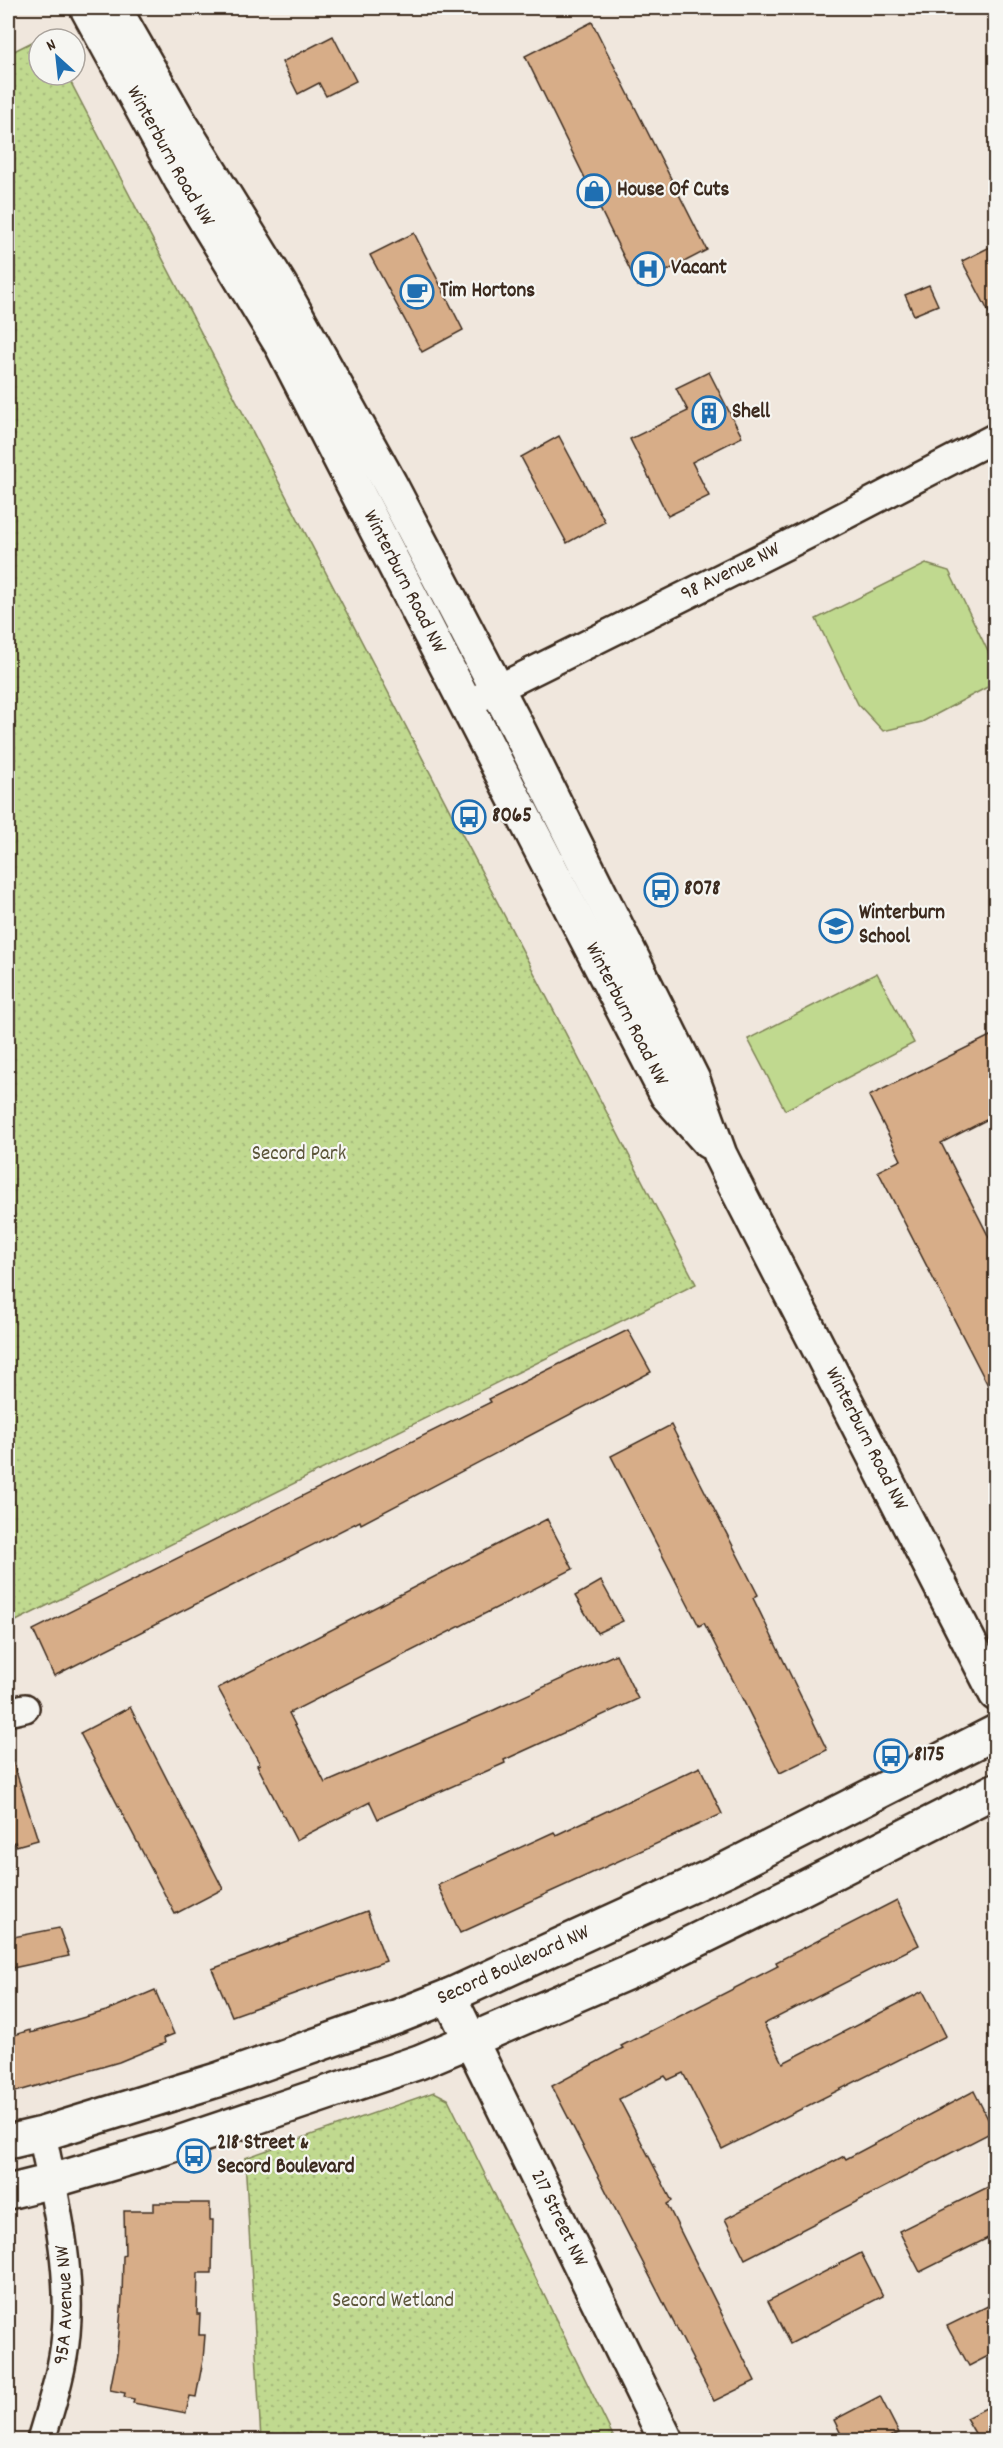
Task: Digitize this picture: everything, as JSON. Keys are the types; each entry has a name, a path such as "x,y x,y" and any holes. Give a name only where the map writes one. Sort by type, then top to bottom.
{"main road":[{"name":"Winterburn Road NW","path":"87,8 170,163 282,346 667,1095 720,1155"},
{"name":"Winterburn Road NW","path":"114,8 177,118 280,285 390,484 516,725 693,1080 720,1155 996,1694"},
{"name":"Secord Boulevard NW","path":"8,2142 42,2134 217,2080 449,1996 727,1869 996,1732"},
{"path":"8,2192 52,2181 241,2122 419,2062 654,1961 996,1790"},
{"name":"217 Street NW","path":"449,1996 666,2440"}],"street":[{"name":"98 Avenue NW","path":"465,705 802,537 996,437"},
{"name":"95A Avenue NW","path":"41,2440 55,2395 66,2333 62,2238 42,2134"}],"green space":[{"name":"Secord Park","path":"27,44 27,87 73,87 696,1284 8,1625 8,54"},
{"path":"926,564 949,571 995,666 995,683 922,722 883,731 858,704 816,619"},
{"path":"877,973 914,1043 785,1110 748,1039"},
{"name":"Secord Wetland","path":"434,2092 448,2099 615,2440 261,2440 245,2158"}],"building":[{"path":"592,22 707,250 638,286 525,56"},
{"path":"333,36 356,81 326,96 319,83 298,94 282,62"},
{"name":"Tim Hortons","path":"414,233 463,330 422,352 370,255"},
{"path":"996,244 996,326 962,261"},
{"path":"929,285 938,305 914,315 905,295"},
{"path":"709,372 742,437 692,462 709,496 668,516 630,439 688,411 676,388"},
{"path":"559,436 605,522 567,543 521,457"},
{"path":"996,1033 996,1115 941,1143 996,1251 996,1401 878,1171 901,1160 869,1096"},
{"path":"628,1330 651,1372 361,1524 360,1521 54,1676 33,1630 491,1402 489,1399"},
{"path":"671,1425 758,1595 753,1598 827,1750 780,1773 704,1623 699,1626 611,1456"},
{"path":"547,1519 573,1569 289,1713 325,1783 616,1654 638,1699 504,1760 505,1763 378,1819 370,1802 296,1840 257,1765 260,1764 218,1688"},
{"path":"601,1581 623,1621 597,1633 575,1596"},
{"path":"130,1707 223,1889 175,1914 80,1733"},
{"path":"12,1759 38,1840 16,1846 15,1842 8,1844 8,1760"},
{"path":"700,1767 722,1814 460,1933 438,1885 554,1832 556,1835"},
{"path":"897,1900 919,1945 764,2024 783,2063 923,1991 946,2036 722,2149 683,2073 668,2080 665,2076 619,2099 672,2201 667,2204 755,2381 714,2401 552,2086 623,2048 621,2046 778,1966 776,1962"},
{"path":"367,1911 386,1961 232,2016 212,1969"},
{"path":"59,1928 69,1956 8,1969 8,1938"},
{"path":"155,1990 174,2034 164,2038 165,2043 119,2062 12,2093 8,2075 8,2037 106,2011"},
{"path":"974,2091 994,2131 745,2259 725,2219 844,2156 846,2159"},
{"path":"996,2183 996,2234 920,2272 899,2231"},
{"path":"154,2203 210,2203 210,2220 213,2220 212,2273 198,2273 199,2335 205,2335 203,2360 196,2397 190,2396 186,2413 133,2403 134,2399 124,2397 125,2393 110,2390 117,2354 122,2298 123,2256 125,2255 124,2211 154,2211"},
{"path":"861,2253 883,2296 790,2344 768,2301"},
{"path":"996,2302 996,2352 969,2366 947,2326"},
{"path":"880,2396 899,2433 883,2440 844,2440 834,2420"},
{"path":"996,2403 996,2440 979,2440 966,2418"}],"place":[{"name":"House Of Cuts","path":"594,191"},
{"name":"Vacant","path":"648,269"},
{"name":"Tim Hortons","path":"417,292"},
{"name":"Shell","path":"709,413"},
{"name":"8065","path":"469,817"},
{"name":"8078","path":"661,890"},
{"name":"Winterburn School","path":"836,926"},
{"name":"8175","path":"891,1756"},
{"name":"218 Street & Secord Boulevard","path":"194,2156"}]}
